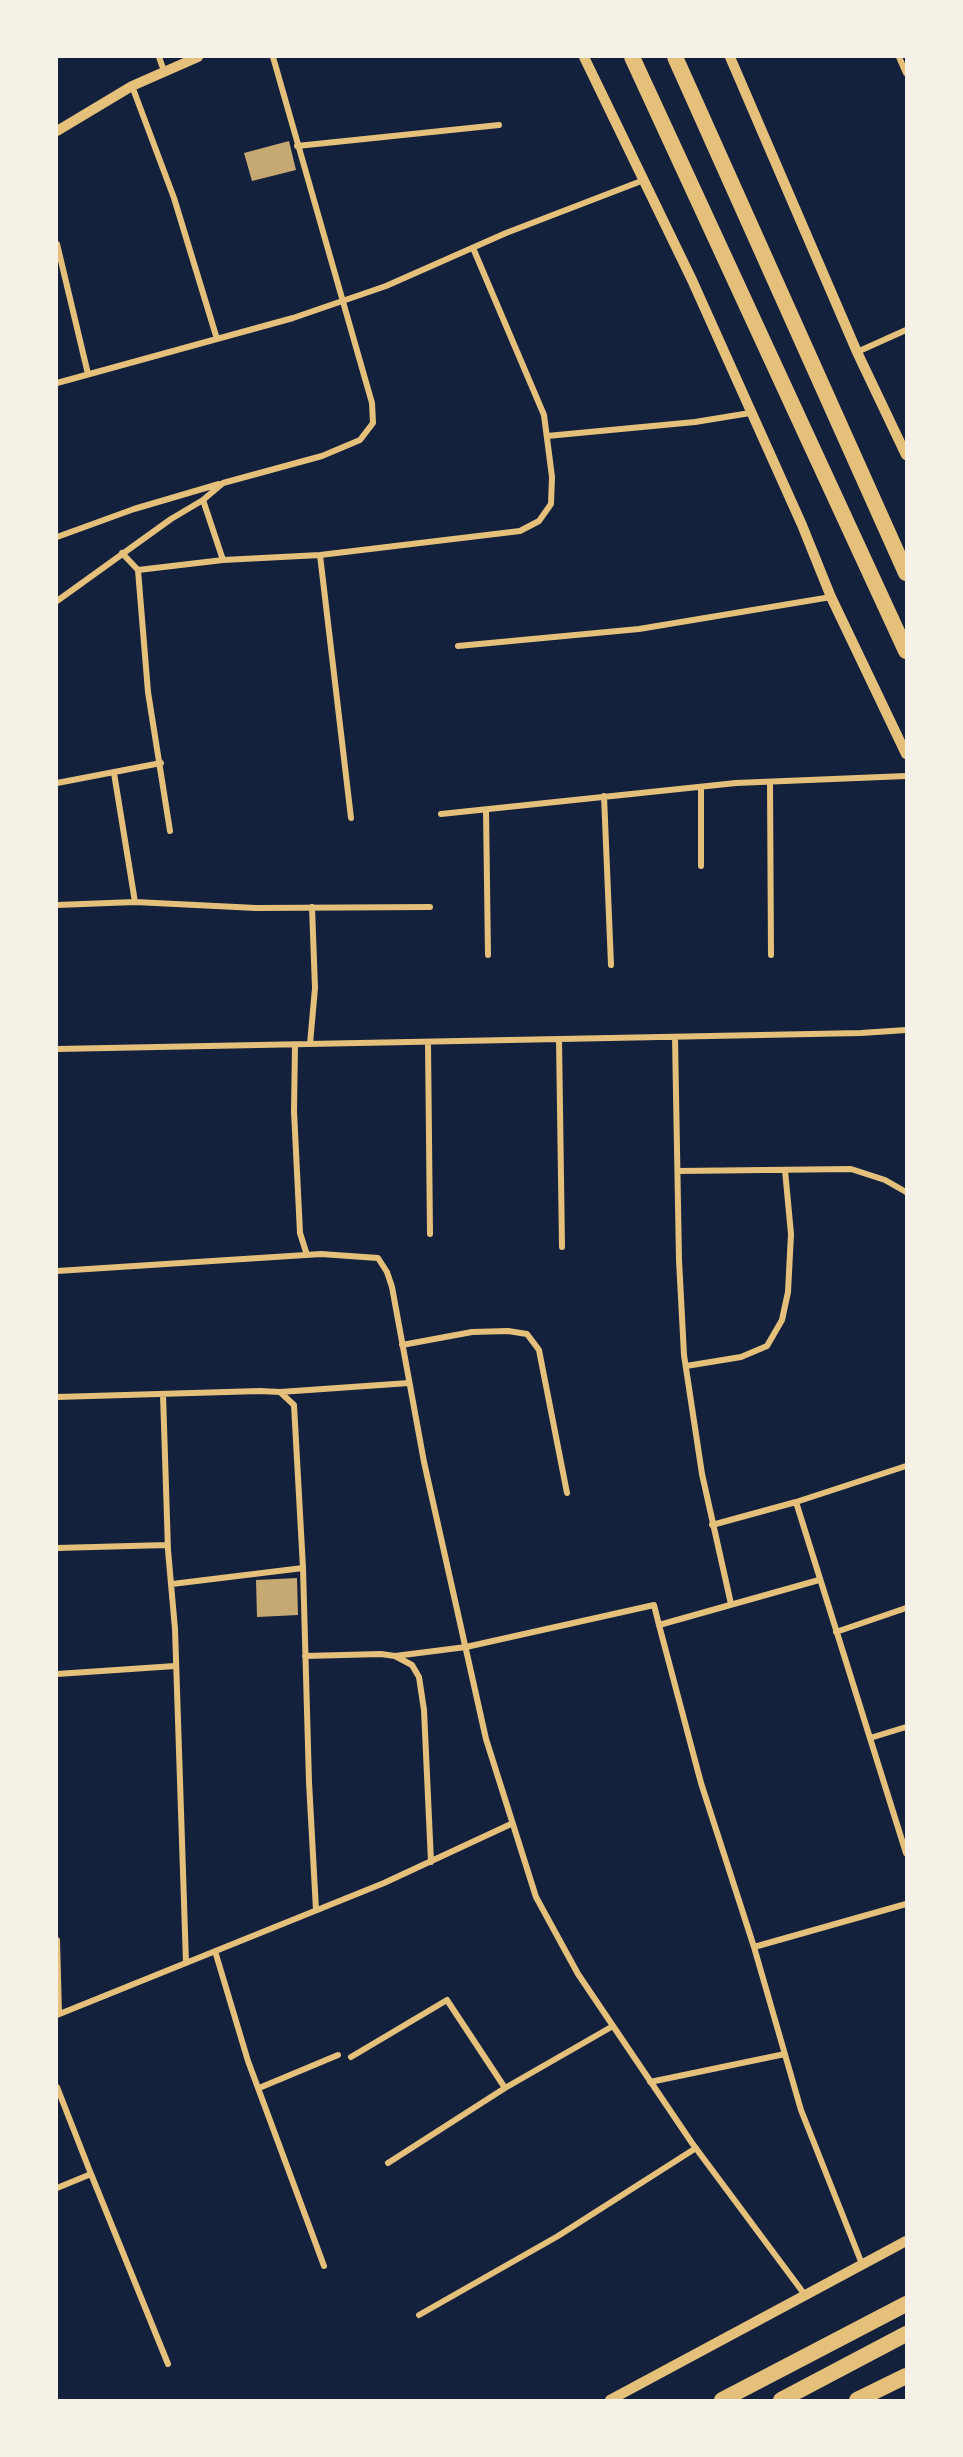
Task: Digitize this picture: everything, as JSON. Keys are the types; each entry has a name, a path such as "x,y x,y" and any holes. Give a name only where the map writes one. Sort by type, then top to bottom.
{"highway":[{"path":"632,57 906,651"},
{"path":"675,57 906,573"},
{"path":"722,2400 906,2304"},
{"path":"781,2400 906,2334"},
{"path":"857,2400 906,2376"}],"street":[{"path":"159,57 164,71"},
{"path":"57,131 132,86 198,57"},
{"path":"57,537 134,509 332,452 360,440 373,423 372,403 273,57"},
{"path":"584,57 692,279 802,525 831,597 906,754"},
{"path":"730,57 857,352 906,455"},
{"path":"899,57 906,73"},
{"path":"132,86 174,198 217,339"},
{"path":"297,146 499,125"},
{"path":"57,383 293,318 386,286 473,248 644,180"},
{"path":"57,244 88,374"},
{"path":"138,570 223,560 320,555 520,531 539,521 551,504 552,477 544,415 473,248"},
{"path":"857,352 906,330"},
{"path":"547,436 695,422 750,413"},
{"path":"57,601 223,483"},
{"path":"202,500 223,560"},
{"path":"122,553 138,570 148,692 170,831"},
{"path":"320,555 351,818"},
{"path":"458,645 639,629 831,597"},
{"path":"57,783 161,763"},
{"path":"114,773 135,902"},
{"path":"441,814 701,787 906,776"},
{"path":"770,782 771,955"},
{"path":"701,787 701,866"},
{"path":"604,796 611,965"},
{"path":"486,810 488,955"},
{"path":"57,905 135,902 211,907 430,908"},
{"path":"310,1044 315,988 312,907"},
{"path":"57,1049 675,1037 906,1030"},
{"path":"675,1037 679,1260 686,1366 712,1526 731,1605"},
{"path":"559,1039 562,1247"},
{"path":"428,1042 430,1234"},
{"path":"295,1045 294,1110 300,1221 307,1255"},
{"path":"678,1171 851,1169 885,1180 906,1192"},
{"path":"686,1366 741,1357 767,1346 782,1320 788,1292 791,1234 785,1170"},
{"path":"57,1271 307,1255 378,1258 387,1272 392,1287 424,1462 486,1739 511,1824 536,1897 578,1974 650,2082 806,2296"},
{"path":"402,1345 472,1332 508,1330 527,1334 539,1350 567,1493"},
{"path":"57,1397 280,1392 409,1383"},
{"path":"280,1392 294,1405 303,1568 316,1910"},
{"path":"163,1394 167,1545 172,1584 186,1963"},
{"path":"712,1526 796,1502 906,1466"},
{"path":"796,1502 906,1851"},
{"path":"57,1548 167,1545"},
{"path":"172,1584 303,1568"},
{"path":"659,1625 819,1580"},
{"path":"305,1656 395,1656 466,1647 654,1605 701,1783 754,1947 801,2110 862,2264"},
{"path":"836,1632 906,1608"},
{"path":"395,1656 412,1665 419,1677 424,1710 431,1862"},
{"path":"57,1674 175,1666"},
{"path":"870,1738 906,1727"},
{"path":"57,1940 58,2015 431,1862 511,1824"},
{"path":"754,1947 906,1904"},
{"path":"215,1951 259,2088 324,2266"},
{"path":"351,2057 447,2000 505,2088"},
{"path":"388,2163 505,2088 613,2026"},
{"path":"650,2082 784,2054"},
{"path":"259,2088 338,2055"},
{"path":"57,2087 168,2364"},
{"path":"419,2315 558,2236 696,2148"},
{"path":"57,2188 91,2174"},
{"path":"610,2400 906,2241"}],"building":[{"path":"289,141 296,170 252,181 244,153"},
{"path":"297,1578 298,1615 257,1617 256,1580"}]}
